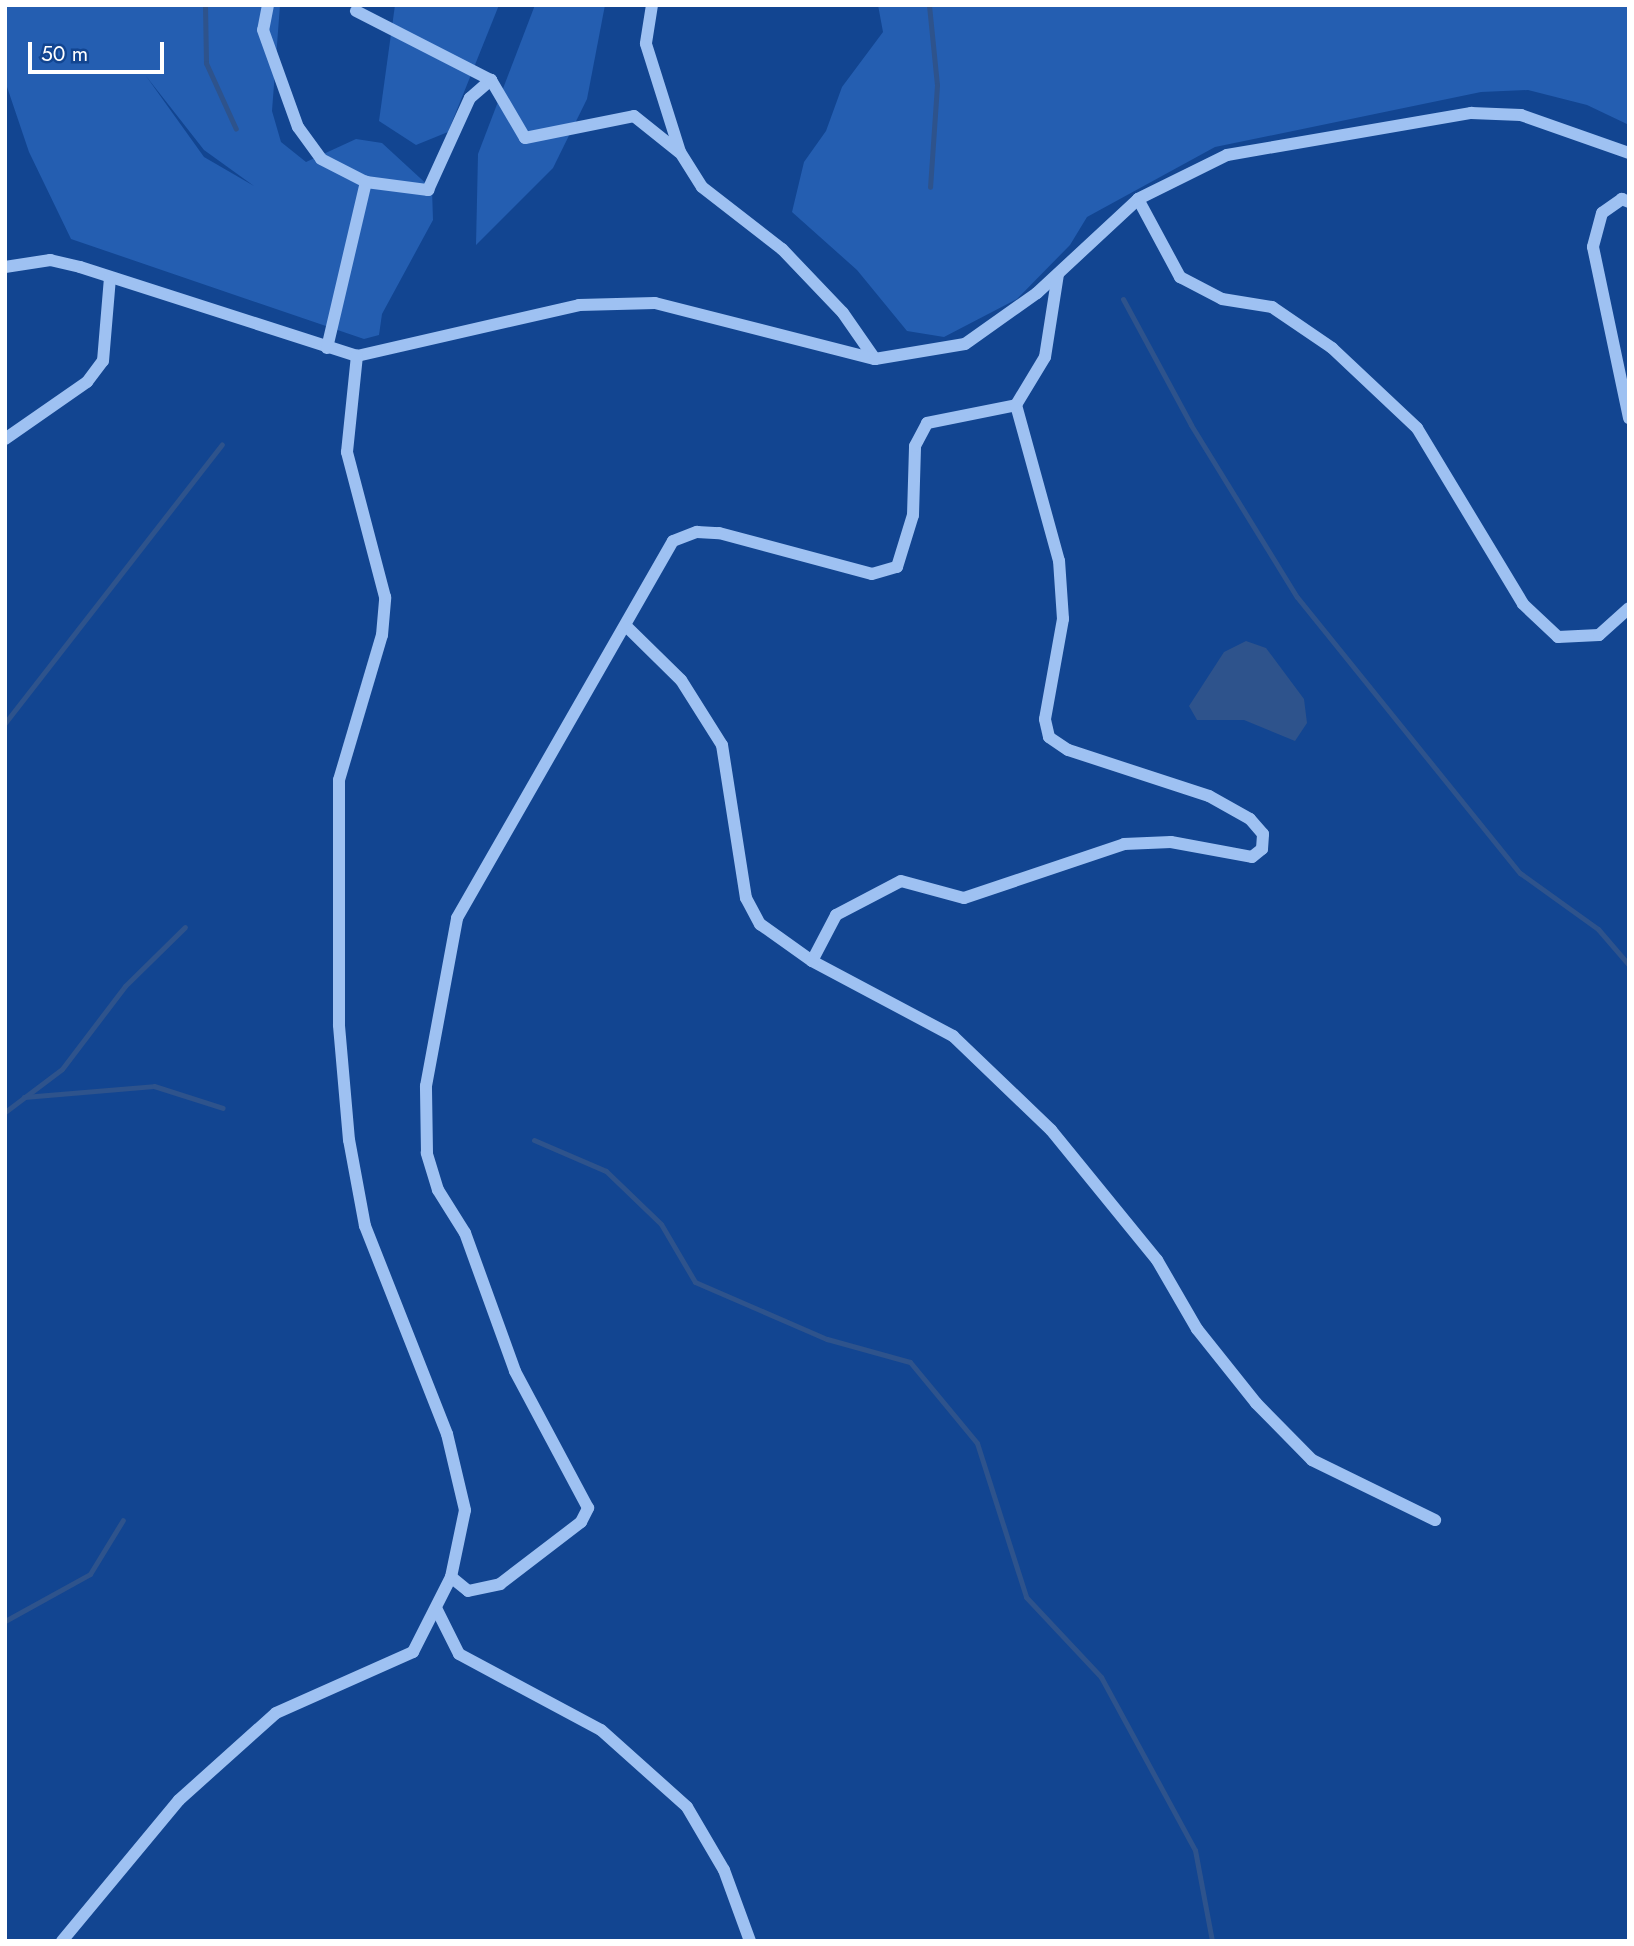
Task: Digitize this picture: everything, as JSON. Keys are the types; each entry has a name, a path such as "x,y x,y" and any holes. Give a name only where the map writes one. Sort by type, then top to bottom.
{"street":[{"path":"268,5 263,30 298,127 321,159 366,182 428,190 470,98 491,80"},
{"path":"652,5 646,44 680,152 702,187 782,249 842,313 875,359"},
{"path":"356,10 491,80 525,138 634,116 680,152"},
{"path":"5,267 50,260 357,356 579,305 655,303 875,359 965,344 1058,274 1138,199 1227,155 1471,113 1521,115 1629,153"},
{"path":"327,348 366,182"},
{"path":"1138,199 1180,277 1222,299 1272,307 1332,348 1417,428 1523,604 1558,637 1599,635 1629,608"},
{"path":"1629,202 1622,200 1602,213 1593,247 1629,418"},
{"path":"812,961 836,915 901,881 964,898 1124,844 1171,842 1252,857 1262,849 1264,834 1250,819 1209,796 1068,750 1049,737 1045,719 1063,619 1059,561 1016,405 1045,357 1058,274"},
{"path":"5,439 87,382 103,361 110,277"},
{"path":"62,1941 179,1800 276,1713 323,1687 383,1669 413,1652 437,1610 451,1577 465,1510 447,1434 365,1226 339,1025 339,780 382,635 385,597 347,452 357,356"},
{"path":"451,1577 468,1591 500,1584 581,1522 588,1508 515,1371 466,1233 438,1190 427,1153 426,1086 457,918 509,818 628,628 664,553 673,541 696,532 872,574 897,567 913,515 915,446 927,423 1016,405"},
{"path":"628,628 681,680 722,745 746,898 760,924 812,961 953,1036 1059,1140 1157,1261 1197,1329 1256,1403 1312,1460 1435,1520"},
{"path":"437,1610 459,1654 601,1730 687,1807 724,1870 750,1941"}],"shaded area":[{"path":"5,5 280,5 272,111 281,142 306,162 356,139 382,143 432,189 433,220 382,314 379,335 364,339 71,239 29,152 5,81","holes":["146,76 204,150 254,186 204,157"]},
{"path":"395,5 499,5 448,132 416,145 379,121"},
{"path":"535,5 605,5 587,99 553,168 476,245 478,154"},
{"path":"878,5 1629,5 1629,125 1587,105 1528,90 1481,92 1215,147 1087,217 1070,245 1017,299 944,337 907,331 857,270 792,212 804,162 826,131 842,87 883,32"},
{"path":"1246,641 1266,648 1304,699 1307,723 1295,741 1244,720 1197,720 1189,706 1224,652"}],"waterway":[{"path":"205,5 206,63 236,129"},
{"path":"929,5 937,85 930,187"},
{"path":"1123,299 1191,425 1297,597 1520,873 1598,929 1629,965"},
{"path":"5,723 222,444"},
{"path":"5,1112 62,1069 125,986 185,927"},
{"path":"24,1097 154,1086 223,1108"},
{"path":"534,1140 606,1171 661,1224 695,1282 827,1339 910,1362 977,1443 1026,1597 1101,1677 1195,1850 1212,1941"},
{"path":"5,1621 90,1574 123,1520"}]}
